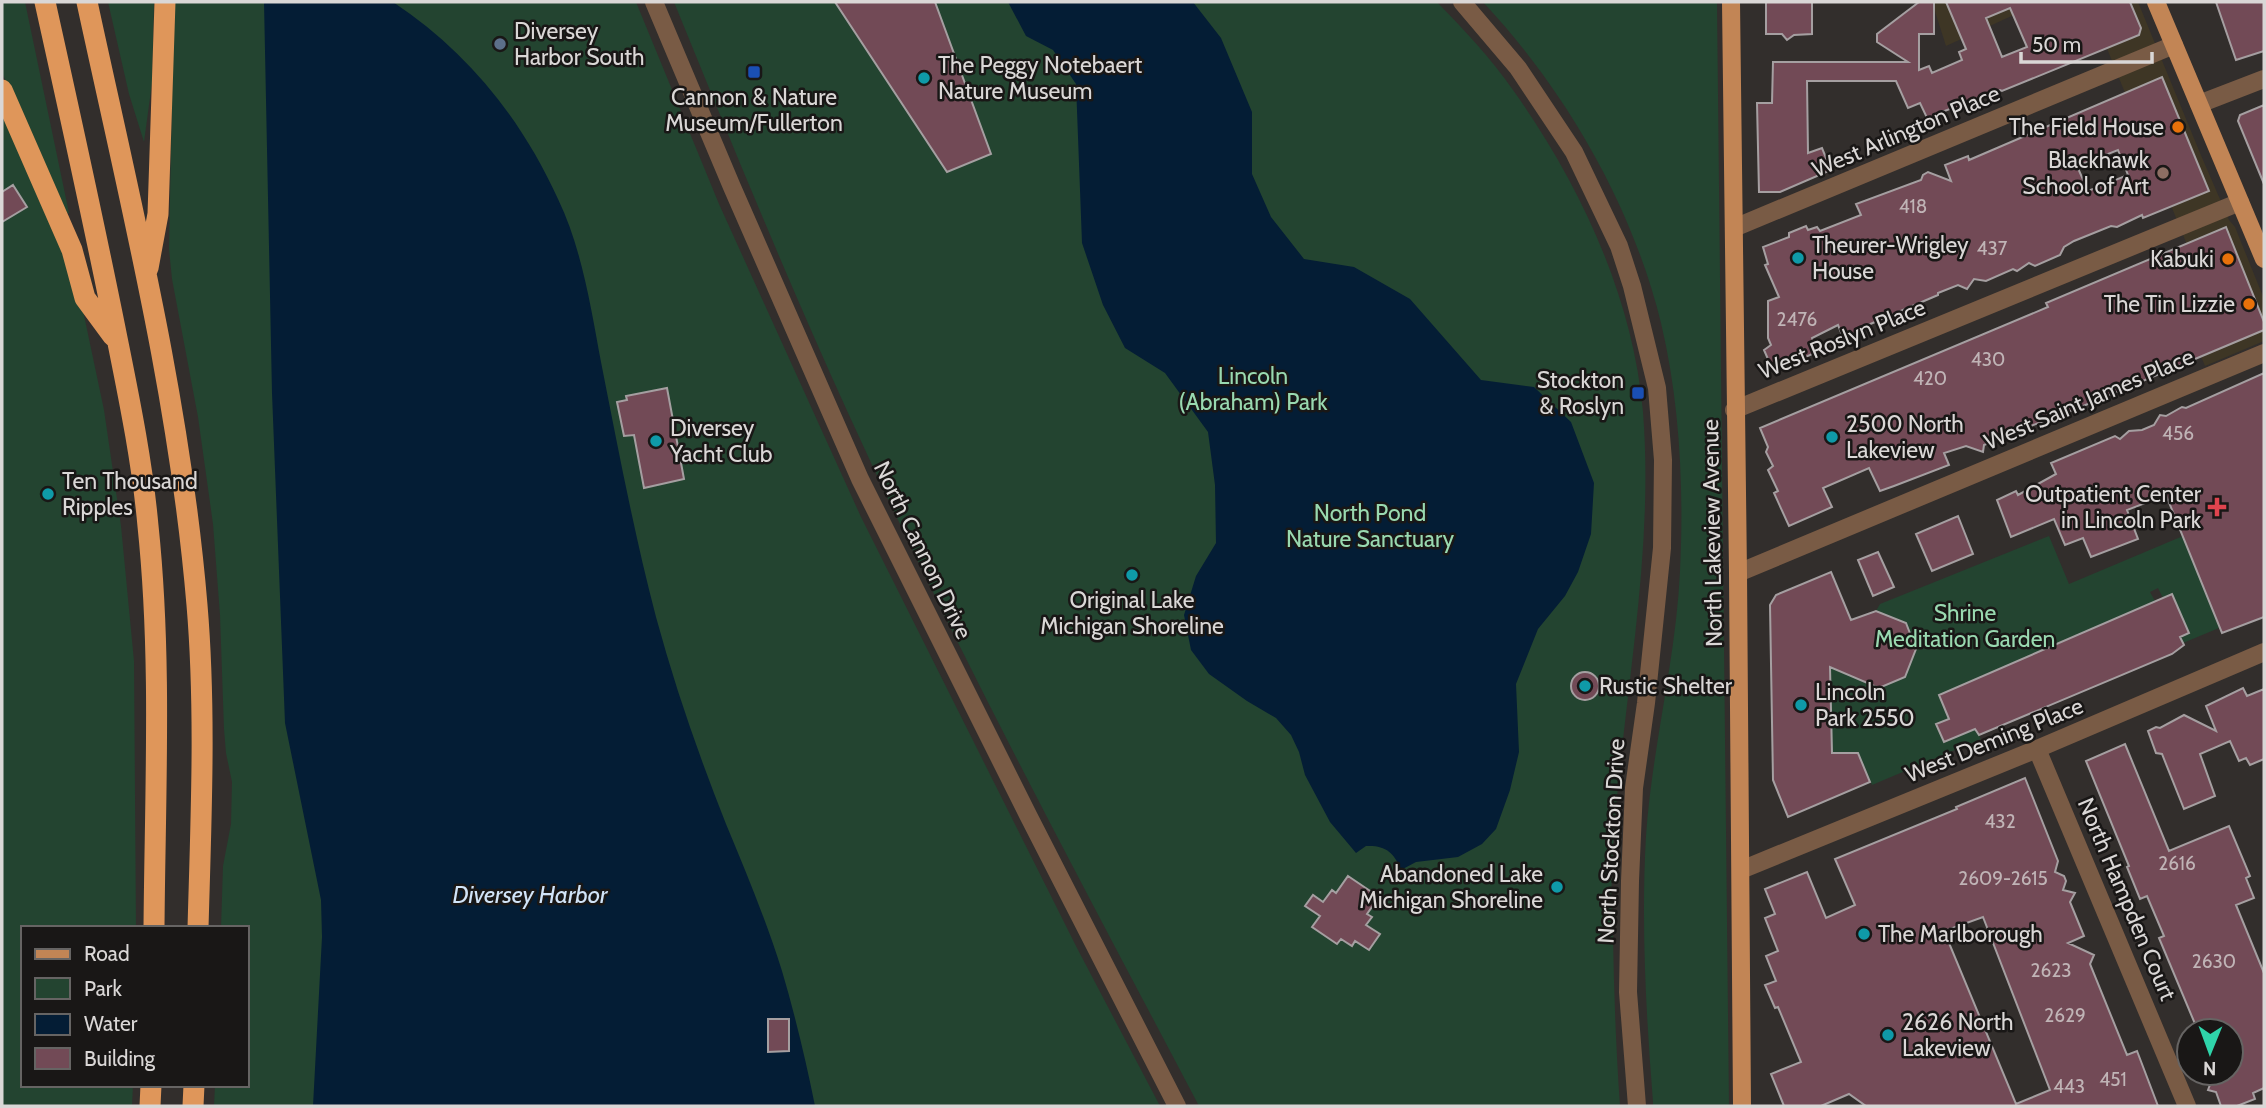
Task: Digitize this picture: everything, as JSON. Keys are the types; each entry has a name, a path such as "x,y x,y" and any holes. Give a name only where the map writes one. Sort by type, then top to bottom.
{"highway":[{"path":"45,2 138,448 153,572 157,690 154,926"},
{"path":"87,2 146,277 183,478 197,606 202,728 198,926"},
{"path":"146,277 158,214 165,2"},
{"path":"2,90 72,250 85,298 118,344"},
{"path":"150,1106 151,1087"},
{"path":"193,1106 194,1087"}],"main road":[{"name":"North Lakeview Avenue","path":"1731,2 1741,870 1741,1106"},
{"path":"2156,2 2264,260"}],"street":[{"name":"North Cannon Drive","path":"654,2 860,478 1022,804 1177,1106"},
{"name":"North Stockton Drive","path":"1462,2 1518,68 1574,152 1619,246 1632,286 1657,388 1663,460 1662,548 1634,788 1630,881 1628,992 1637,1106"},
{"name":"West Arlington Place","path":"1734,228 2174,45"},
{"path":"2199,104 2264,79"},
{"name":"West Roslyn Place","path":"1734,410 2240,202"},
{"name":"West Saint James Place","path":"1738,573 2264,353"},
{"name":"West Deming Place","path":"1741,870 2038,749 2264,652"},
{"name":"North Hampden Court","path":"2038,749 2187,1106"}],"shaded area":[{"path":"1932,2 2042,2 1946,46"},
{"path":"2088,2 2138,2 2264,299 2264,341 2205,366 2185,318 2212,306"}],"green space":[{"path":"2,2 25,2 69,213 2,73"},
{"path":"108,2 154,2 152,83 144,142 129,94"},
{"path":"174,2 636,2 719,204 861,517 1077,948 1160,1106 214,1106 215,1087 248,1087 248,926 221,926 223,866 231,824 232,782 224,729 220,615 213,524 169,249"},
{"name":"Lincoln (Abraham) Park","path":"674,2 1437,2 1486,55 1513,90 1560,164 1599,243 1628,326 1643,412 1644,526 1612,867 1620,1106 1199,1106 1019,763 890,503 781,261"},
{"path":"1483,2 1717,2 1729,1106 1653,1106 1645,969 1646,836 1678,604 1681,540 1679,446 1673,384 1661,323 1633,236 1592,152 1542,73"},
{"path":"2,113 44,205 81,301 104,410 121,526 134,661 136,926 21,926 21,1087 133,1087 132,1106 2,1106"},
{"name":"Shrine Meditation Garden","path":"2049,536 2069,584 2183,536 2219,628 2183,643 2171,595 2163,598 2158,588 2150,592 2155,601 1940,695 1949,719 1936,724 1944,742 1975,729 1981,739 1872,785 1858,753 1832,753 1830,645 1838,654 1846,674 1879,688 1905,677 1916,649 1906,623 1876,611 1880,604"}],"water":[{"name":"Diversey Harbor","path":"264,2 393,2 445,42 489,88 527,141 558,199 580,258 633,522 663,643 706,773 776,952 796,1021 815,1106 313,1106 322,937 321,900 285,723 272,393"},
{"name":"North Pond Nature Sanctuary","path":"1008,2 1193,2 1221,38 1252,112 1252,174 1271,217 1304,259 1354,267 1410,299 1481,380 1534,387 1571,422 1594,483 1591,534 1578,572 1565,596 1538,629 1516,684 1519,752 1510,790 1496,829 1482,844 1458,857 1416,862 1401,870 1392,854 1384,848 1366,846 1356,853 1330,822 1305,775 1291,735 1276,718 1209,674 1191,650 1184,615 1196,576 1216,543 1215,485 1208,432 1165,373 1125,348 1103,305 1082,243 1076,84 1053,50 1026,36"}],"building":[{"name":"The Peggy Notebaert Nature Museum","path":"835,2 935,2 991,154 947,172"},
{"path":"1766,2 1812,2 1812,34 1794,35 1787,40 1782,34 1766,34"},
{"path":"1919,2 1934,2 1934,34 1919,34 1919,70 1929,66 1932,73 1962,60 1959,52 1966,49 1946,2 2130,2 2141,28 2139,35 2002,91 1969,101 1968,107 1962,110 1955,107 1939,113 1938,118 1929,122 1920,103 1908,108 1896,81 1807,81 1808,153 1822,148 1831,170 1780,192 1759,192 1757,103 1772,103 1773,62 1908,62 1877,42 1877,34","holes":["2010,8 2027,47 2002,57 1986,18"]},
{"path":"2216,2 2264,2 2264,51 2236,60"},
{"path":"2162,77 2209,191 2143,218 2142,215 2117,227 2111,226 2074,241 2064,247 2060,255 2035,266 2029,263 2017,271 2013,269 1986,281 1974,279 1967,289 1958,285 1938,293 1868,325 1868,328 1854,333 1852,340 1842,335 1838,325 1812,338 1817,352 1778,369 1771,366 1764,350 1771,345 1768,338 1768,301 1779,297 1765,265 1768,264 1763,247 1789,237 1789,233 1806,226 1808,230 1817,227 1820,231 1861,215 1856,204 1921,180 1928,172 1951,181 1945,165 1968,156 1969,160","holes":["2118,150 2128,175 2088,191 2077,166"]},
{"path":"2264,105 2264,184 2238,121 2240,115"},
{"path":"13,185 27,207 2,222 2,192"},
{"path":"2226,227 2264,322 2264,330 2076,409 2004,436 2002,440 1984,445 1983,452 1966,446 1944,453 1949,465 1880,491 1869,468 1823,488 1832,507 1789,526 1774,493 1778,491 1768,470 1773,466 1760,428 2048,307 2046,303"},
{"path":"2264,373 2264,617 2222,633 2166,495 2127,510 2138,539 2091,557 2083,538 2065,545 2054,519 2011,537 1997,500 2016,491 2018,495 2056,474 2051,463 2115,436 2120,439 2129,431 2154,425 2160,415 2166,416 2182,407 2186,408"},
{"name":"Diversey Yacht Club","path":"667,388 684,479 644,488 634,435 624,436 617,402 627,400 626,396"},
{"path":"1958,516 1973,554 1932,571 1916,534"},
{"path":"1878,552 1894,587 1873,596 1858,560"},
{"name":"Lincoln Park 2550","path":"1831,572 1851,620 1876,611 1906,623 1916,649 1905,677 1879,688 1830,667 1832,753 1858,753 1870,782 1788,817 1773,780 1770,605 1776,595"},
{"path":"2172,594 2189,633 2180,637 2184,645 2172,654 1979,735 1975,729 1944,742 1936,724 1949,719 1939,695"},
{"name":"Rustic Shelter","path":"1585,672 1595,676 1599,686 1595,696 1585,700 1575,696 1571,686 1575,676"},
{"path":"2243,688 2247,696 2264,689 2264,759 2250,765 2246,758 2239,761 2230,741 2200,754 2215,796 2184,809 2162,754 2156,753 2148,731 2160,728 2184,715 2216,731 2206,706"},
{"path":"2125,744 2169,851 2229,826 2250,876 2246,878 2254,898 2236,905 2264,973 2264,1088 2253,1093 2255,1099 2237,1106 2221,1106 2216,1092 2208,1090 2209,1087 2245,1087 2245,1017 2192,1017 2159,938 2164,936 2147,896 2140,899 2086,761"},
{"path":"2025,778 2058,861 2055,872 2064,876 2066,881 2063,890 2075,893 2070,902 2084,936 2068,943 2094,955 2090,964 2127,1055 2137,1051 2158,1106 1866,1106 1849,1094 1821,1106 1784,1106 1771,1074 1801,1062 1778,1007 1775,1008 1765,985 1776,981 1766,956 1778,951 1765,918 1775,914 1765,889 1807,872 1826,918 1855,905 1835,859 1957,809 1956,807","holes":["1983,917 2050,1090 2016,1104 1944,931"]},
{"path":"1348,876 1379,897 1367,914 1372,917 1366,925 1380,934 1369,950 1355,941 1352,946 1341,939 1337,944 1312,927 1320,916 1305,906 1313,895 1323,902 1332,890 1336,893"},
{"path":"768,1019 789,1019 789,1051 768,1052"}],"place":[{"name":"Diversey Harbor South","path":"500,44"},
{"name":"Cannon & Nature Museum/Fullerton","path":"754,72"},
{"name":"The Peggy Notebaert Nature Museum","path":"924,78"},
{"name":"The Field House","path":"2178,127"},
{"name":"Blackhawk School of Art","path":"2163,173"},
{"name":"Theurer-Wrigley House","path":"1798,258"},
{"name":"Kabuki","path":"2228,259"},
{"name":"The Tin Lizzie","path":"2249,304"},
{"name":"Stockton & Roslyn","path":"1638,393"},
{"name":"2500 North Lakeview","path":"1832,437"},
{"name":"Diversey Yacht Club","path":"656,441"},
{"name":"Ten Thousand Ripples","path":"48,494"},
{"name":"Outpatient Center in Lincoln Park","path":"2217,507"},
{"name":"Original Lake Michigan Shoreline","path":"1132,575"},
{"name":"Rustic Shelter","path":"1585,686"},
{"name":"Lincoln Park 2550","path":"1801,705"},
{"name":"Abandoned Lake Michigan Shoreline","path":"1557,887"},
{"name":"The Marlborough","path":"1864,934"},
{"name":"2626 North Lakeview","path":"1888,1035"}]}
